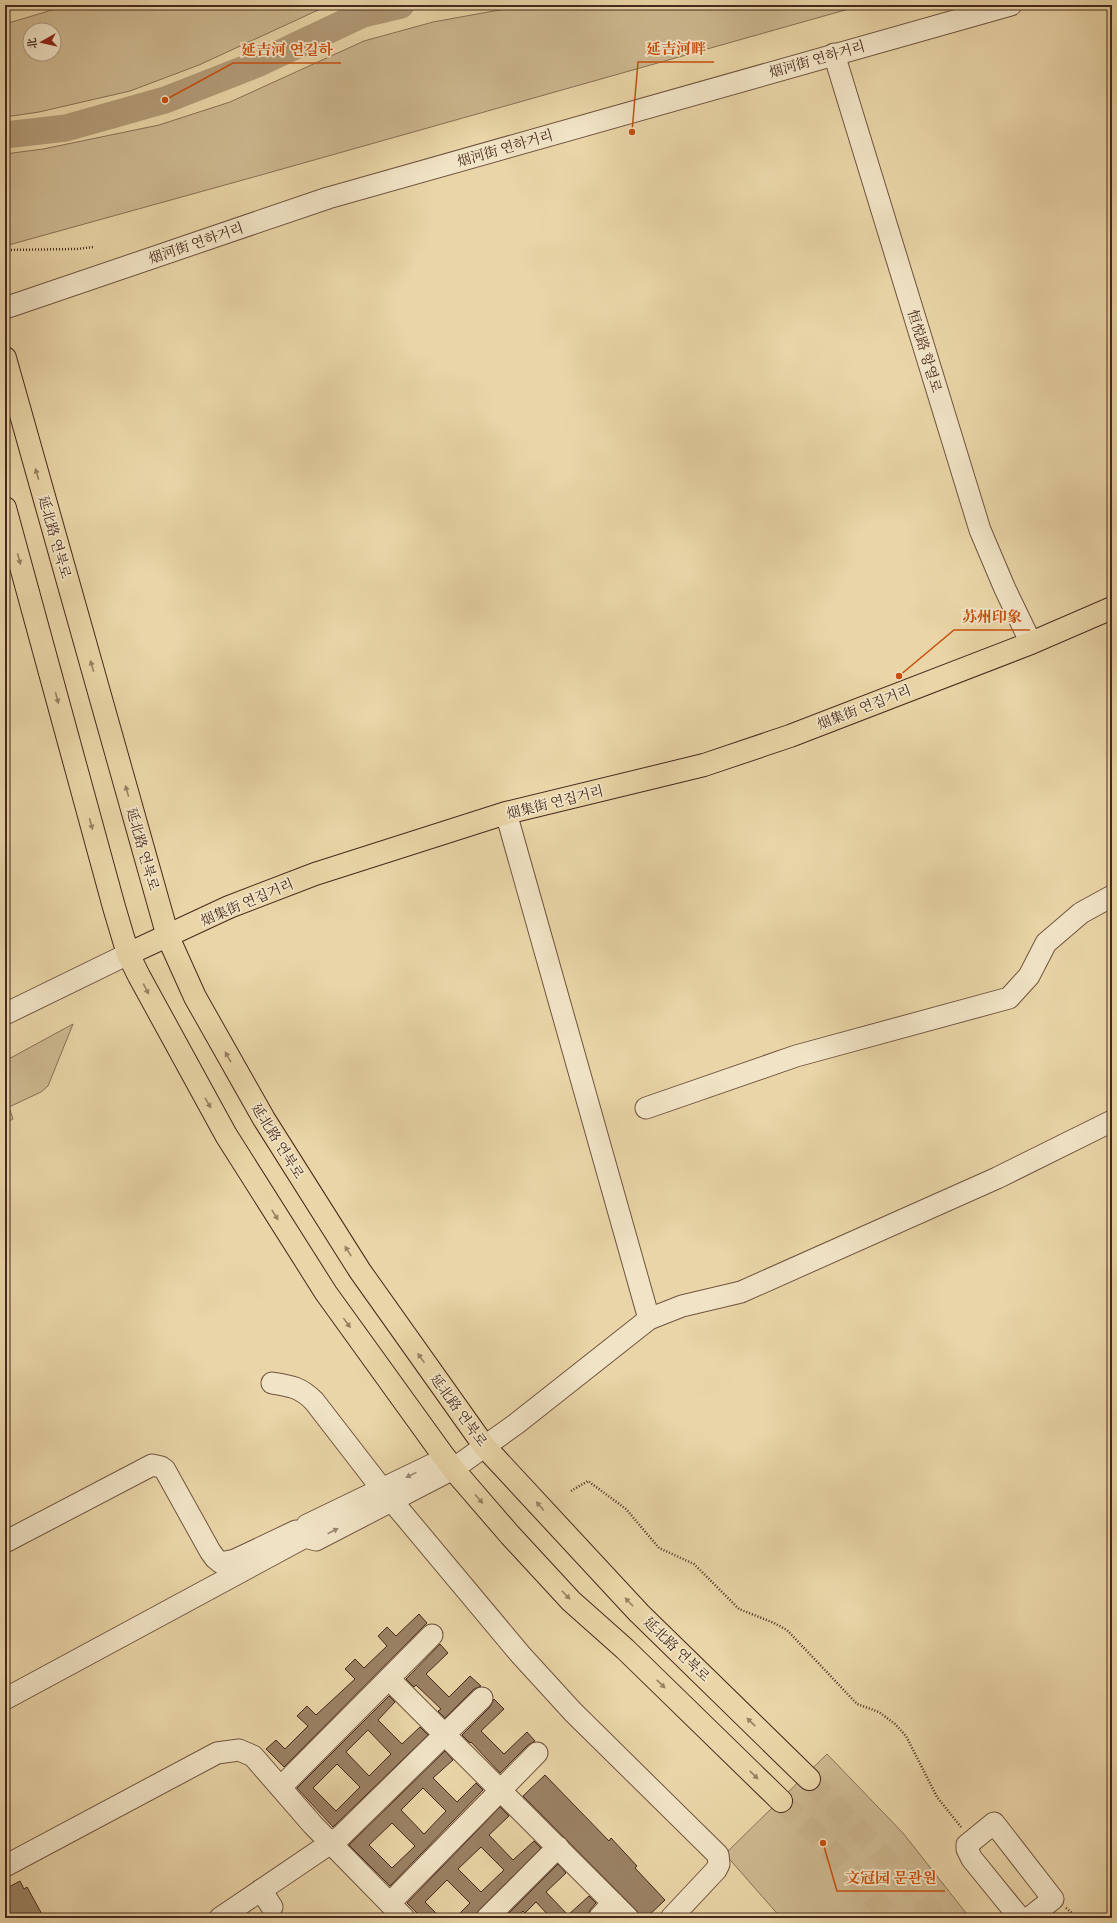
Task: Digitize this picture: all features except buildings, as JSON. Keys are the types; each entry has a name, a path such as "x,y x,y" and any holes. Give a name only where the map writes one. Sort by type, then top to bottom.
{"main road":[{"name":"延北路 연북로","path":"5,358 168,936 195,997 264,1119 360,1271 484,1447 640,1613 809,1779"},
{"path":"5,508 128,954 200,1089 260,1192 338,1311 450,1464 510,1535 571,1600 625,1649 781,1801"},
{"name":"烟集街 연집거리","path":"128,954 229,907 315,874 506,813 704,765 790,736 1031,643 1112,608"}],"street":[{"name":"烟河街 연하거리","path":"5,308 328,198 1011,5"},
{"name":"恒悦路 항열로","path":"834,54 980,530 1005,590 1031,643"},
{"path":"506,813 649,1319"},
{"path":"646,1108 796,1056 1009,998 1028,976 1046,943 1081,913 1112,896"},
{"name":"烟集街 연집거리","path":"5,1014 128,954"},
{"path":"5,1699 304,1537 307,1525 387,1495 484,1447 649,1319 682,1306 741,1292 997,1178 1112,1121"},
{"path":"272,1383 289,1386 305,1392 314,1401 387,1495 520,1654 573,1712 718,1855 719,1864 716,1870 670,1918"},
{"path":"5,1542 152,1465 157,1465 165,1470 210,1551 220,1563 235,1560 296,1531 304,1537"},
{"path":"281,1787 432,1635"},
{"path":"389,1679 628,1918"},
{"path":"220,1918 330,1842 341,1836 482,1698"},
{"path":"5,1866 217,1753 232,1750 246,1752 253,1756 330,1842 404,1918"},
{"path":"390,1903 537,1753"},
{"path":"1020,1918 972,1859 967,1849 968,1845 994,1823 1053,1899 1029,1918"},
{"path":"487,1918 558,1847"},
{"path":"261,1890 272,1907"},
{"path":"599,1918 613,1903"}],"path":[{"path":"5,250 77,249 93,247"},
{"path":"571,1492 588,1481 626,1509 659,1548 694,1564 739,1609 774,1623 787,1630 857,1704 879,1712 895,1724 906,1736 936,1797 973,1841"}],"shaded area":[{"path":"69,5 329,5 199,65 130,91 39,112 5,117 5,24"},
{"path":"527,5 863,5 5,246 5,154 43,149 159,125 230,102 364,41 433,22"},
{"path":"73,1024 48,1086 41,1092 9,1107 13,1119 5,1123 5,1061"},
{"path":"827,1754 903,1833 970,1918 781,1918 725,1854"}],"waterway":[{"path":"5,135 66,128 165,100 257,64 363,14 401,5"}],"tunnel":[{"path":"809,1779 882,1855 937,1918"},
{"path":"781,1801 831,1850 891,1918"}],"place":[{"name":"延吉河 연길하","path":"165,100"},
{"name":"延吉河畔","path":"632,132"},
{"name":"苏州印象","path":"899,676"},
{"name":"文冠园 문관원","path":"823,1843"}]}
